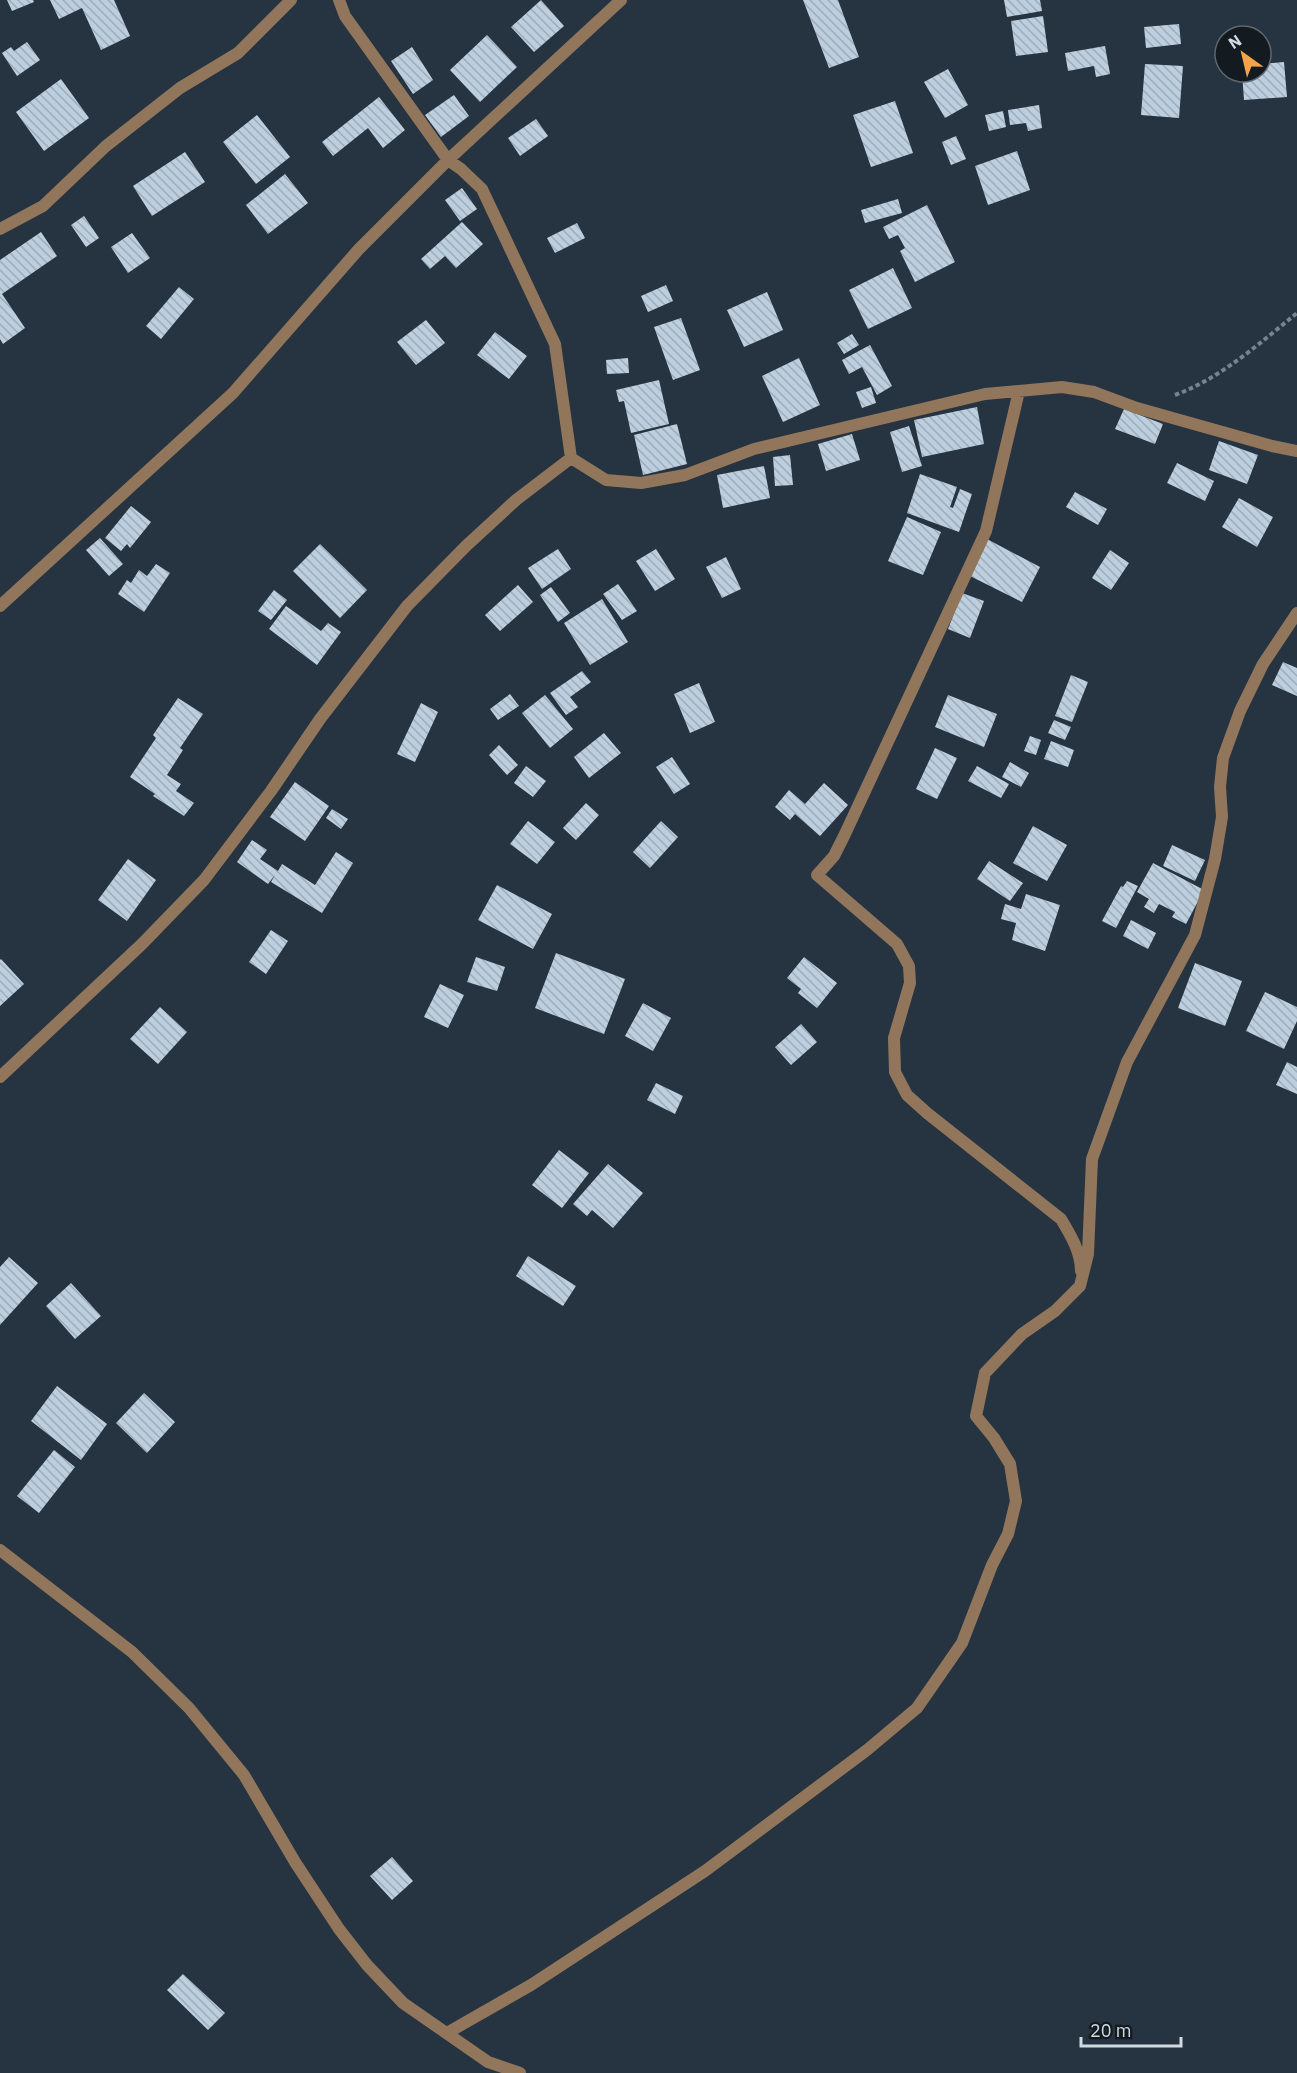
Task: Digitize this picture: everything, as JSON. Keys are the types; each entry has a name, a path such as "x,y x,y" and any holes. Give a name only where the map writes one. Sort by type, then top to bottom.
{"street":[{"path":"0,229 43,206 106,146 180,88 238,52 291,0"},
{"path":"339,0 345,16 448,160 482,189 555,344 571,458 606,480 640,483 685,475 754,449 821,432 985,394 1062,387 1078,389 1137,408 1297,451"},
{"path":"0,606 233,393 359,249 448,160 621,0"},
{"path":"1019,391 986,531 845,834 834,856 818,875 897,944 909,966 910,982 894,1038 895,1072 907,1095 1061,1219 1072,1237 1081,1262 1080,1286"},
{"path":"0,1077 142,944 204,880 271,791 320,719 407,606 466,546 516,500 571,458"},
{"path":"447,2033 531,1985 705,1871 867,1750 917,1708 962,1643 1008,1534 1016,1501 1010,1464 994,1438 976,1416 985,1373 1022,1334 1055,1311 1080,1286 1088,1254 1092,1159 1127,1062 1195,935 1219,838 1222,817 1220,787 1223,758 1240,711 1263,664 1297,613"},
{"path":"0,1550 132,1652 189,1708 244,1775 339,1929 367,1965 403,2003 488,2062 520,2073"}],"path":[{"path":"1137,408 1190,389 1247,353 1297,313"}],"building":[{"path":"7,0 33,0 34,2 12,11"},
{"path":"50,0 114,0 130,36 101,50 82,8 59,19"},
{"path":"541,0 564,26 534,52 511,27"},
{"path":"803,0 838,0 859,57 829,68"},
{"path":"1004,0 1040,0 1042,11 1007,17"},
{"path":"1043,16 1048,52 1016,56 1011,21"},
{"path":"1179,24 1181,44 1146,48 1144,27"},
{"path":"487,35 517,67 480,102 450,70"},
{"path":"27,42 40,60 17,76 2,53 11,47 14,51"},
{"path":"1105,46 1110,74 1096,77 1094,66 1068,71 1065,53"},
{"path":"412,47 433,80 413,94 391,61"},
{"path":"1284,62 1287,97 1244,100 1243,84 1273,84 1273,63"},
{"path":"1145,64 1183,66 1179,118 1141,115"},
{"path":"948,69 968,105 945,118 924,82"},
{"path":"61,79 89,118 44,151 16,112"},
{"path":"454,95 469,116 441,137 425,115"},
{"path":"379,97 405,130 383,148 368,128 333,156 322,142"},
{"path":"895,101 913,153 871,167 853,115"},
{"path":"1039,105 1042,128 1028,131 1026,123 1010,125 1008,110"},
{"path":"1003,111 1006,127 989,131 985,115"},
{"path":"257,115 290,157 256,184 223,142"},
{"path":"536,119 548,136 520,156 508,138"},
{"path":"956,136 966,159 951,165 942,142"},
{"path":"1017,151 1030,190 988,205 975,166"},
{"path":"185,152 205,182 152,216 133,186"},
{"path":"285,174 308,203 268,234 246,205"},
{"path":"462,188 477,209 460,221 445,200"},
{"path":"898,199 902,213 865,223 861,210"},
{"path":"927,205 955,262 915,282 900,251 905,248 898,235 889,239 883,227"},
{"path":"84,216 99,238 86,247 71,225"},
{"path":"462,222 483,244 456,268 445,256 430,269 421,259"},
{"path":"577,223 585,238 555,253 547,238"},
{"path":"41,232 57,256 2,294 25,328 3,344 0,339 0,260"},
{"path":"132,233 150,258 128,273 111,247"},
{"path":"893,268 912,308 868,329 849,290"},
{"path":"666,285 673,301 648,312 641,296"},
{"path":"179,287 194,299 161,339 146,326"},
{"path":"767,292 783,330 744,347 727,310"},
{"path":"681,318 700,370 673,380 654,327"},
{"path":"426,320 445,343 416,365 397,342"},
{"path":"495,332 527,356 509,379 477,355"},
{"path":"852,334 859,345 844,354 837,343"},
{"path":"870,345 892,386 877,395 862,367 849,374 842,360"},
{"path":"628,358 629,373 607,374 606,360"},
{"path":"799,358 820,405 783,422 762,376"},
{"path":"659,380 669,424 631,433 624,401 619,402 616,390"},
{"path":"871,387 876,403 862,408 856,392"},
{"path":"977,407 984,444 922,457 914,420"},
{"path":"1124,409 1163,424 1155,444 1115,429"},
{"path":"677,424 687,464 643,475 634,435"},
{"path":"909,426 922,466 902,472 890,432"},
{"path":"852,434 860,460 826,471 818,444"},
{"path":"1219,441 1258,455 1247,484 1209,470"},
{"path":"790,455 793,485 775,486 773,457"},
{"path":"1177,463 1214,481 1205,501 1167,483"},
{"path":"764,466 770,498 723,508 717,475"},
{"path":"920,474 957,487 950,507 953,508 960,489 972,494 959,532 907,513"},
{"path":"1075,492 1107,509 1098,525 1066,507"},
{"path":"1239,498 1273,517 1257,547 1222,527"},
{"path":"131,506 151,522 130,548 127,544 121,551 105,538"},
{"path":"907,517 941,532 923,575 888,561"},
{"path":"100,538 123,564 109,576 86,550"},
{"path":"987,539 1040,567 1022,602 968,575"},
{"path":"320,544 367,590 340,618 293,571"},
{"path":"558,549 571,569 542,589 528,568"},
{"path":"656,549 675,579 655,591 636,561"},
{"path":"1110,550 1129,563 1111,590 1092,578"},
{"path":"726,557 741,589 722,598 706,567"},
{"path":"156,564 170,573 144,612 118,594 127,580 131,583 139,570 147,576"},
{"path":"618,584 637,611 622,620 603,594"},
{"path":"518,585 533,602 500,631 485,615"},
{"path":"551,587 570,613 558,622 540,595"},
{"path":"274,590 287,600 271,620 258,611"},
{"path":"962,593 984,601 970,638 948,629"},
{"path":"602,599 628,642 590,665 564,623"},
{"path":"286,606 321,631 328,623 341,632 317,665 269,629"},
{"path":"1283,662 1297,668 1297,696 1272,685"},
{"path":"582,671 591,682 570,697 578,707 566,715 550,693"},
{"path":"1071,675 1088,682 1072,722 1055,716"},
{"path":"699,683 715,722 690,733 674,694"},
{"path":"510,694 519,706 498,720 490,709"},
{"path":"545,695 573,729 550,748 522,713"},
{"path":"948,695 997,714 984,747 935,727"},
{"path":"178,698 203,714 180,748 183,750 167,775 181,784 176,791 194,803 184,816 153,796 155,794 130,777 156,738 153,735"},
{"path":"421,703 438,712 415,762 397,754"},
{"path":"1054,720 1071,727 1065,740 1048,733"},
{"path":"604,733 621,753 589,778 574,757"},
{"path":"1030,736 1041,740 1036,755 1024,751"},
{"path":"1051,741 1074,750 1068,767 1044,759"},
{"path":"499,745 518,765 507,775 489,755"},
{"path":"935,748 957,758 937,799 916,789"},
{"path":"672,757 690,784 674,794 656,767"},
{"path":"1010,762 1029,773 1021,787 1002,777"},
{"path":"526,766 546,781 533,797 514,783"},
{"path":"977,766 1009,784 1001,798 968,781"},
{"path":"295,782 329,806 305,841 270,817"},
{"path":"824,783 848,805 820,836 795,814 790,820 775,807 789,790 805,804"},
{"path":"586,803 599,815 576,840 563,828"},
{"path":"332,809 348,819 341,829 326,818"},
{"path":"528,821 555,842 537,864 510,844"},
{"path":"661,821 678,837 650,868 633,852"},
{"path":"1033,826 1067,845 1047,881 1013,863"},
{"path":"252,840 267,850 260,859 278,871 282,864 315,885 336,852 353,863 322,913 271,882 275,875 268,884 237,862"},
{"path":"1172,845 1205,860 1195,881 1163,866"},
{"path":"128,859 156,880 127,921 98,900"},
{"path":"989,861 1023,883 1010,901 977,879"},
{"path":"1153,863 1204,890 1186,924 1172,917 1175,912 1159,904 1154,913 1144,907 1149,899 1137,892"},
{"path":"1127,881 1138,886 1116,928 1102,921 1121,886 1123,887"},
{"path":"497,885 552,914 533,949 478,920"},
{"path":"1026,894 1060,905 1045,951 1012,940 1016,923 1001,919 1005,904 1021,909"},
{"path":"1131,920 1156,933 1148,949 1123,936"},
{"path":"271,930 288,941 266,974 249,962"},
{"path":"556,953 625,979 604,1034 535,1008"},
{"path":"476,957 505,967 497,991 467,982"},
{"path":"804,957 837,983 817,1008 798,993 801,989 787,978"},
{"path":"0,960 24,984 0,1006"},
{"path":"1195,963 1242,981 1225,1026 1178,1008"},
{"path":"440,984 464,995 448,1028 424,1017"},
{"path":"1265,992 1297,1007 1297,1021 1284,1049 1246,1031"},
{"path":"643,1003 671,1018 653,1051 625,1036"},
{"path":"160,1007 187,1032 158,1064 130,1039"},
{"path":"801,1024 817,1042 791,1065 775,1047"},
{"path":"1287,1062 1297,1067 1297,1094 1276,1085"},
{"path":"656,1083 683,1096 675,1114 647,1100"},
{"path":"559,1150 589,1173 562,1208 532,1185"},
{"path":"608,1164 643,1193 613,1228 592,1210 587,1216 573,1204"},
{"path":"528,1256 576,1286 563,1306 516,1276"},
{"path":"9,1257 38,1283 0,1325 0,1267"},
{"path":"71,1283 101,1316 75,1339 46,1306"},
{"path":"57,1386 107,1424 81,1460 31,1421"},
{"path":"144,1393 175,1422 147,1453 116,1423"},
{"path":"54,1450 75,1467 39,1513 17,1496"},
{"path":"392,1857 413,1881 392,1900 370,1876"},
{"path":"183,1974 225,2013 208,2030 167,1990"}]}
